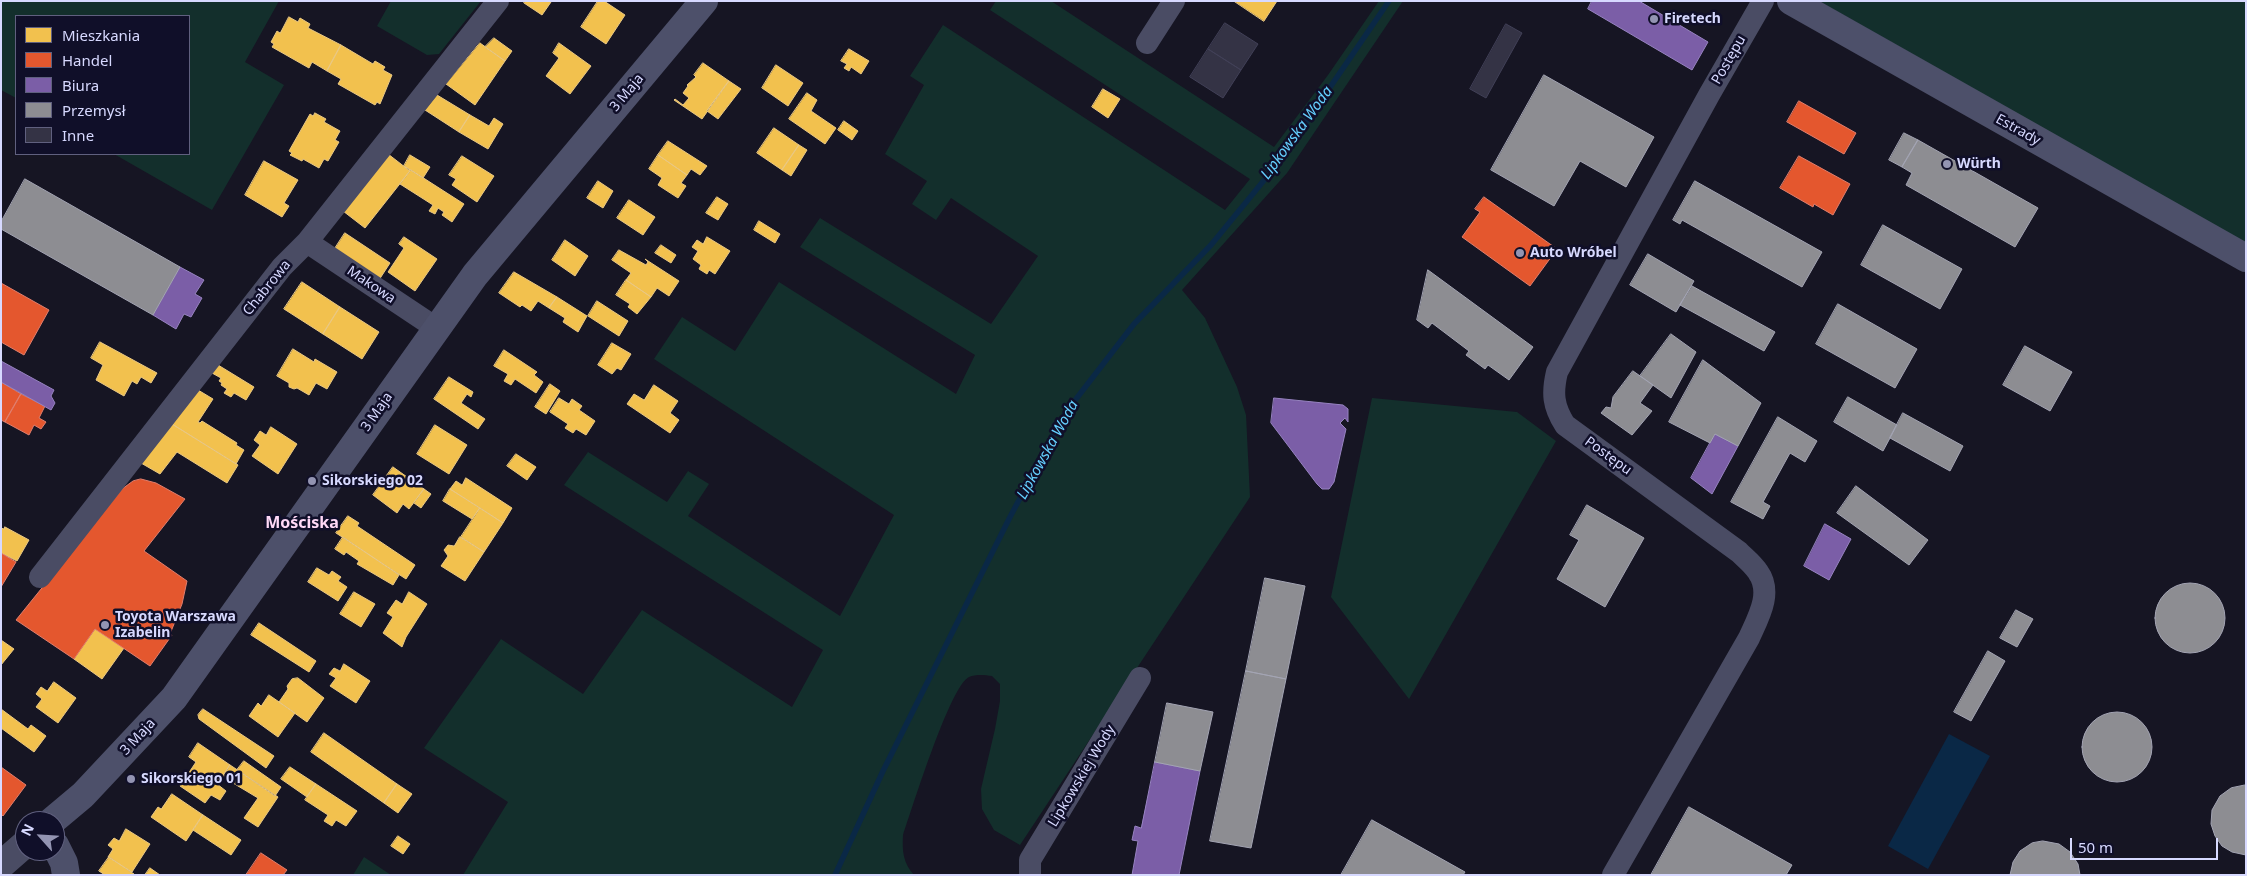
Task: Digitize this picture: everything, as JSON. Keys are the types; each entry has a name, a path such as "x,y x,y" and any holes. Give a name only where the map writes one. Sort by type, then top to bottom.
{"main road":[{"name":"3 Maja","path":"63,811 97,781 174,698 475,275 704,1"},
{"name":"Estrady","path":"1791,1 2246,258"},
{"path":"63,861 66,875"}],"street":[{"name":"Chabrowa","path":"40,577 282,267 307,242 498,1"},
{"path":"1147,44 1174,1"},
{"name":"Postępu","path":"1613,875 1748,638 1761,611 1765,592 1759,573 1739,552 1565,424 1557,412 1553,389 1557,372 1709,95 1763,1"},
{"name":"Makowa","path":"307,242 436,328"},
{"name":"Lipkowskiej Wody","path":"1030,875 1030,860 1140,678"},
{"path":"1,866 15,853"}],"green space":[{"path":"1,1 279,1 245,62 284,85 212,210 116,155 190,155 190,15 15,15 15,97 1,90"},
{"path":"391,1 481,1 439,54 427,55 377,26"},
{"path":"996,1 1051,1 1274,147 1328,75 1379,1 1403,1 1287,173 1182,290 1205,318 1237,387 1246,415 1250,497 1020,845 994,830 982,809 981,789 995,729 1000,701 1000,684 992,676 978,675 969,677 961,685 952,702 932,750 903,835 904,856 914,875 463,875 508,802 424,748 501,639 583,694 642,610 792,707 823,650 564,485 588,452 667,502 688,471 709,484 688,516 840,616 894,515 654,359 682,317 735,351 779,282 956,394 975,355 800,247 820,218 991,324 1038,256 951,198 936,220 912,204 927,181 885,154 924,85 910,76 943,25 1225,210 1250,179 990,10"},
{"path":"1819,1 2246,1 2246,244"},
{"path":"1372,398 1517,412 1556,441 1409,699 1331,597"},
{"path":"364,857 391,875 353,875"}],"water":[{"path":"1949,734 1990,756 1928,869 1888,846"}],"building: Mieszkania":[{"path":"525,1 551,2 542,15 524,3"},
{"path":"598,1 604,1 625,15 606,44 581,27"},
{"path":"1234,1 1277,1 1264,21"},
{"path":"289,17 298,22 300,18 310,24 308,28 341,45 327,71 312,62 309,68 272,47 274,44 271,42 277,31 280,33"},
{"path":"494,38 512,51 505,61 485,47"},
{"path":"480,43 505,61 475,105 446,84"},
{"path":"559,43 591,66 570,94 546,76 559,58 553,53"},
{"path":"341,45 373,64 375,61 385,67 383,70 392,75 380,104 377,102 375,105 338,84 341,79 327,71"},
{"path":"849,49 869,61 861,74 851,67 849,71 844,68 847,64 841,61"},
{"path":"703,63 729,81 702,119 674,100 683,105 689,98 683,93 687,85 696,77 694,75"},
{"path":"776,65 803,83 788,106 762,88"},
{"path":"729,81 741,89 718,119 707,111"},
{"path":"1103,89 1120,99 1108,118 1092,107"},
{"path":"807,93 817,100 811,111 836,128 825,144 789,119"},
{"path":"437,95 470,115 459,132 425,110"},
{"path":"315,113 326,119 324,122 340,131 335,140 339,142 328,161 324,159 319,168 303,159 302,161 290,155 292,153 289,151 310,114 313,116"},
{"path":"470,115 489,126 494,118 503,124 488,149 459,132"},
{"path":"844,121 858,131 852,140 838,130"},
{"path":"774,128 799,145 782,170 757,153"},
{"path":"668,141 707,166 700,175 691,169 687,175 658,155"},
{"path":"799,145 807,150 791,176 782,170"},
{"path":"388,154 410,171 365,228 343,211"},
{"path":"410,155 430,167 423,178 404,166"},
{"path":"658,155 687,175 681,183 686,186 678,198 658,185 662,178 649,169"},
{"path":"462,156 494,176 477,202 452,185 456,179 449,175"},
{"path":"264,161 298,180 284,203 289,206 282,217 245,195"},
{"path":"411,170 464,204 452,222 442,215 444,212 438,208 435,214 429,211 433,205 400,184"},
{"path":"598,181 613,191 603,208 587,198"},
{"path":"717,197 728,204 718,220 706,213"},
{"path":"629,200 655,217 643,235 617,218"},
{"path":"759,221 780,234 775,243 754,230"},
{"path":"345,233 390,263 379,280 334,250"},
{"path":"404,237 437,259 415,291 388,272 404,248 399,244"},
{"path":"707,237 730,251 715,274 709,270 707,274 699,269 701,265 693,259 698,251 692,247 697,240 703,244"},
{"path":"565,240 588,256 575,276 552,260"},
{"path":"661,245 676,255 671,263 655,253"},
{"path":"619,250 646,265 648,262 645,259 679,281 669,296 657,288 651,297 626,280 631,273 612,260"},
{"path":"514,272 557,297 549,308 538,301 531,311 522,305 520,307 499,293"},
{"path":"626,280 651,297 637,314 628,307 630,304 616,295"},
{"path":"302,282 340,307 323,334 284,309"},
{"path":"557,297 587,316 578,332 563,322 565,318 549,308"},
{"path":"597,301 628,321 619,336 588,316"},
{"path":"340,307 379,332 362,359 323,334"},
{"path":"100,342 157,373 151,383 141,377 137,384 132,381 124,396 96,380 103,365 91,358"},
{"path":"612,343 631,354 621,370 617,368 612,374 598,365"},
{"path":"293,349 314,362 315,359 337,372 327,389 316,383 309,395 297,388 289,387 289,383 277,376"},
{"path":"504,350 537,372 534,375 543,382 536,393 515,379 511,385 504,381 508,374 494,366"},
{"path":"218,365 254,387 246,400 234,393 231,397 224,393 227,389 221,385 222,383 219,381 221,378 212,373"},
{"path":"449,377 473,392 471,397 467,394 461,403 485,419 478,429 434,399"},
{"path":"550,384 560,391 546,414 535,407"},
{"path":"654,385 678,401 670,413 679,420 670,433 627,404 634,394 644,400"},
{"path":"198,390 213,399 198,422 202,421 237,443 236,445 244,450 236,464 172,424"},
{"path":"559,398 569,404 572,399 582,406 579,410 595,421 586,435 576,429 573,433 565,428 568,424 550,412"},
{"path":"172,424 238,465 227,483 177,452 160,474 141,463"},
{"path":"435,425 467,445 449,474 417,454"},
{"path":"271,427 297,444 278,474 252,456 260,445 254,440 260,431 266,435"},
{"path":"516,454 536,467 527,480 507,466"},
{"path":"393,467 424,489 409,509 403,504 397,513 373,495"},
{"path":"466,478 512,508 503,523 450,489 456,481 462,485"},
{"path":"424,489 431,494 421,508 414,503"},
{"path":"450,489 480,508 472,519 443,501"},
{"path":"480,508 503,523 484,552 461,537"},
{"path":"348,516 359,523 357,526 415,565 406,579 336,533"},
{"path":"5,527 29,540 17,561 1,553 1,528 4,529"},
{"path":"343,537 399,575 393,585 357,564 359,561 346,552 344,555 335,549"},
{"path":"460,537 484,552 465,581 441,566 448,556 444,550 448,545 454,546"},
{"path":"317,568 329,575 332,571 341,577 338,581 347,587 338,601 308,582"},
{"path":"354,592 375,604 361,627 340,614"},
{"path":"409,592 427,604 406,637 402,647 383,633 393,617 387,613 396,600 402,604"},
{"path":"259,623 316,661 309,672 251,635"},
{"path":"95,629 124,648 102,679 74,659"},
{"path":"1,640 14,649 1,665"},
{"path":"344,664 370,681 356,703 330,686 336,678 329,674 334,668 340,671"},
{"path":"298,678 324,698 307,722 279,702 292,679"},
{"path":"54,682 76,698 58,723 36,707 42,699 36,694 41,687 47,691"},
{"path":"269,695 295,713 278,737 249,716 258,703 261,706"},
{"path":"1,709 28,729 31,725 46,736 34,752 1,728"},
{"path":"203,709 274,756 266,768 199,719 198,715"},
{"path":"324,733 397,784 384,803 311,752"},
{"path":"198,743 230,765 217,784 226,791 220,800 211,795 205,803 180,786 196,762 189,757"},
{"path":"244,761 281,787 275,796 237,770"},
{"path":"230,765 278,797 258,827 244,818 258,798 223,777"},
{"path":"290,767 316,784 307,797 281,779"},
{"path":"316,784 357,811 346,826 336,820 332,826 324,821 328,815 305,800"},
{"path":"397,784 412,794 398,813 384,803"},
{"path":"172,794 203,815 186,841 151,817 158,807 161,809"},
{"path":"203,815 241,840 231,855 193,830"},
{"path":"126,829 150,844 132,872 108,857 113,849 108,845 114,838 119,841"},
{"path":"398,836 410,844 403,854 391,846"},
{"path":"109,857 134,874 105,875 99,871"},
{"path":"150,868 160,875 145,875"}],"building: Handel":[{"path":"1799,101 1856,133 1844,154 1787,122"},
{"path":"1799,156 1850,184 1833,215 1814,204 1813,207 1780,188"},
{"path":"1484,197 1557,249 1530,286 1462,237 1480,212 1475,209"},
{"path":"1,283 49,310 24,355 1,342"},
{"path":"1,382 21,394 5,422 1,420"},
{"path":"21,394 45,406 39,418 46,422 41,429 34,425 29,435 5,422"},
{"path":"141,479 156,483 185,499 144,551 187,581 182,604 170,634 172,635 150,666 95,629 74,659 16,620 122,489 133,481"},
{"path":"1,553 16,562 1,587"},
{"path":"1,767 26,785 3,816 1,814"},
{"path":"261,853 287,870 283,875 246,875"}],"building: Biura":[{"path":"1592,1 1639,1 1708,42 1692,70 1588,9"},
{"path":"180,267 204,280 195,294 202,298 191,317 184,314 176,329 153,315"},
{"path":"1,361 54,390 51,396 55,403 51,410 1,382"},
{"path":"1274,398 1343,405 1348,409 1348,422 1345,418 1340,423 1346,429 1334,482 1329,489 1322,489 1317,484 1271,423"},
{"path":"1715,434 1738,446 1712,494 1691,478"},
{"path":"1825,524 1851,539 1829,580 1804,566"},
{"path":"1155,762 1200,771 1179,875 1132,875 1138,841 1132,840 1135,826 1141,828"}],"building: Przemysł":[{"path":"1544,75 1654,137 1626,187 1580,161 1554,206 1491,170"},
{"path":"1904,133 1918,140 1902,167 1889,160"},
{"path":"1918,140 2038,208 2015,247 1906,185 1912,173 1902,167"},
{"path":"25,179 180,267 153,315 1,229 1,222"},
{"path":"1695,181 1822,252 1802,287 1682,220 1680,224 1673,220"},
{"path":"1883,225 1962,269 1940,309 1861,265"},
{"path":"1648,254 1694,281 1676,312 1630,285"},
{"path":"1428,270 1533,347 1509,380 1488,365 1485,369 1466,355 1469,351 1432,323 1428,328 1417,320"},
{"path":"1692,286 1775,332 1764,351 1680,305"},
{"path":"1838,304 1917,349 1895,388 1816,344"},
{"path":"1671,334 1696,352 1671,398 1640,376"},
{"path":"2025,346 2072,372 2050,411 2003,385"},
{"path":"1703,360 1761,403 1738,446 1715,434 1710,443 1669,422"},
{"path":"1633,371 1653,385 1640,403 1652,411 1632,435 1601,413 1606,407 1611,408 1613,397"},
{"path":"1848,397 1897,425 1883,451 1834,422"},
{"path":"1903,413 1963,446 1950,471 1890,438"},
{"path":"1778,417 1817,441 1805,462 1790,453 1763,502 1770,506 1763,519 1731,502"},
{"path":"1856,486 1928,540 1909,565 1837,513"},
{"path":"1587,505 1644,538 1605,607 1557,579 1579,540 1570,535"},
{"path":"1265,578 1305,586 1286,679 1246,671"},
{"path":"2183,583 2197,583 2210,589 2219,598 2225,611 2223,631 2215,643 2197,653 2183,653 2170,647 2161,638 2155,625 2155,611 2161,598 2170,589"},
{"path":"2016,610 2033,619 2017,647 2000,638"},
{"path":"1988,651 2005,661 1971,721 1954,712"},
{"path":"1246,671 1286,679 1251,848 1210,841"},
{"path":"1167,703 1213,712 1200,771 1155,762"},
{"path":"2117,712 2130,715 2142,722 2149,734 2152,747 2149,760 2142,772 2130,779 2117,782 2104,779 2092,772 2085,760 2082,747 2085,734 2092,722 2104,715"},
{"path":"2246,785 2246,855 2232,852 2222,846 2215,836 2211,824 2212,810 2220,796 2231,788"},
{"path":"1689,807 1792,865 1786,875 1651,875"},
{"path":"1372,820 1465,872 1463,875 1341,875"},
{"path":"2043,841 2059,844 2070,852 2078,864 2080,875 2010,875 2013,862 2020,851 2032,843"}],"building: Inne":[{"path":"1225,23 1258,44 1241,70 1208,49"},
{"path":"1506,24 1522,33 1486,98 1470,89"},
{"path":"1208,49 1241,70 1223,98 1190,77"}],"waterway":[{"name":"Lipkowska Woda","path":"835,875 883,771 1010,517 1066,412 1134,324 1211,245 1279,162 1389,1"}],"place":[{"name":"Firetech","path":"1654,19"},
{"name":"Würth","path":"1947,164"},
{"name":"Auto Wróbel","path":"1520,253"},
{"name":"Sikorskiego 02","path":"312,481"},
{"name":"Toyota Warszawa Izabelin","path":"105,625"},
{"name":"Sikorskiego 01","path":"131,779"}],"district":[{"name":"Mościska","path":"302,523"}]}
